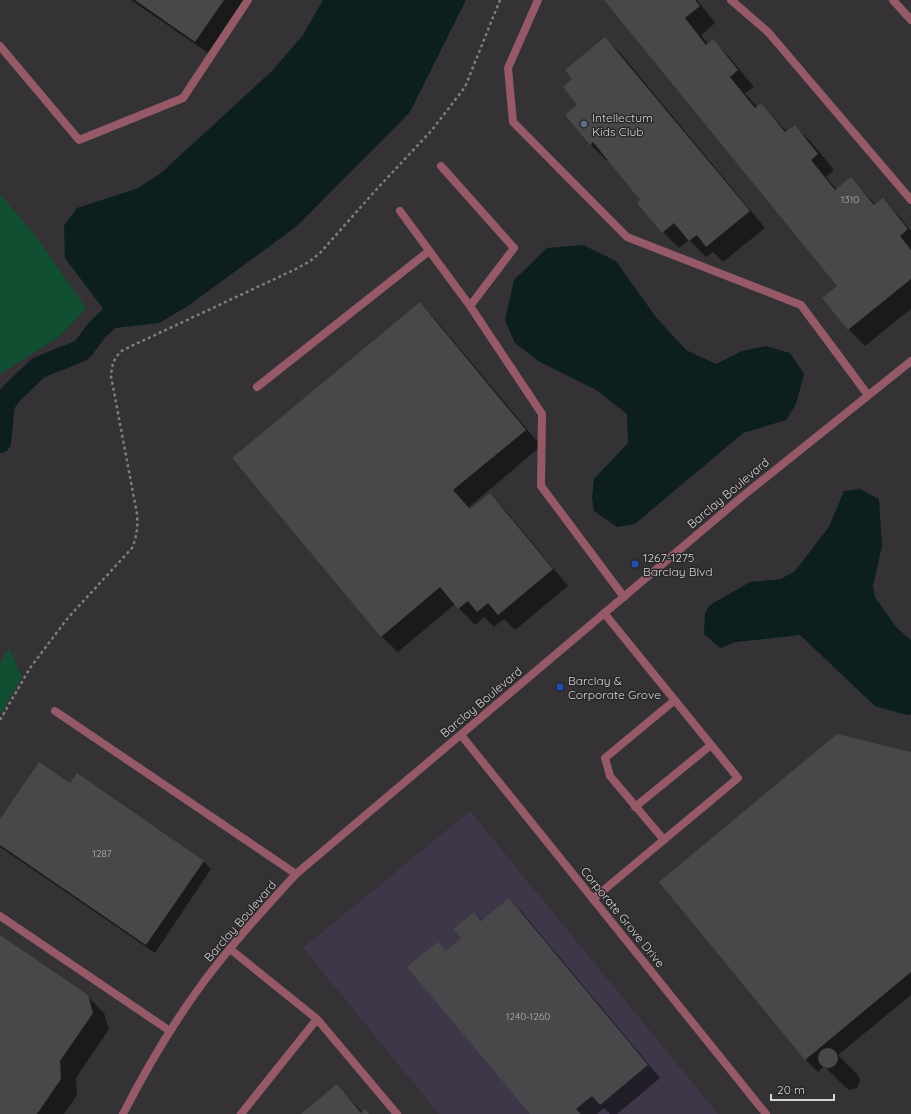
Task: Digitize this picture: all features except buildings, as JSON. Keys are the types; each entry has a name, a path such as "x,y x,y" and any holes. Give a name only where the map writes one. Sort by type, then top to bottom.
{"street":[{"path":"0,46 79,140 183,98 248,0"},
{"path":"538,0 508,68 513,122 627,237 801,305 868,395"},
{"path":"731,0 768,32 911,200"},
{"path":"893,0 911,20"},
{"path":"441,166 514,248 470,306"},
{"path":"400,211 470,306 542,414 541,486 624,597"},
{"path":"257,388 429,250"},
{"name":"Barclay Boulevard","path":"124,1113 153,1057 202,984 249,925 296,874 744,495 911,361"},
{"path":"593,899 738,778 604,613"},
{"path":"664,840 610,776 605,758 675,700"},
{"path":"55,711 296,874"},
{"name":"Corporate Grove Drive","path":"461,735 766,1114"},
{"path":"635,806 711,745"},
{"path":"0,916 170,1031"},
{"path":"230,949 317,1019 396,1114"},
{"path":"241,1114 317,1019"}],"path":[{"path":"0,720 30,668 67,619 132,548 137,537 138,526 111,376 112,363 116,355 123,350 296,269 320,253 374,191 432,130 465,87 500,0"}],"shaded area":[{"path":"323,0 466,0 410,112 297,226 188,306 159,323 97,330 104,310 65,258 64,226 77,208 136,189 161,173 272,71 303,35"},
{"path":"583,245 616,261 655,316 686,350 716,364 742,351 766,346 790,353 804,374 796,404 786,420 743,433 635,524 617,527 594,511 592,498 594,479 628,443 627,414 596,390 540,362 515,343 505,320 514,280 547,248"},
{"path":"860,489 879,499 882,546 873,586 875,597 896,627 911,640 911,714 907,715 875,706 800,635 736,642 720,648 704,634 705,613 710,605 750,582 781,579 795,571 829,527 844,491"},
{"path":"470,811 718,1114 439,1114 303,948"}],"green space":[{"path":"0,194 35,235 86,308 60,336 0,374"},
{"path":"9,648 22,677 0,715 0,664"}],"waterway":[{"path":"0,442 4,404 11,394 38,368 82,350 97,330 119,309"}],"place":[{"name":"Intellectum Kids Club","path":"584,124"},
{"name":"1267-1275 Barclay Blvd","path":"635,564"},
{"name":"Barclay & Corporate Grove","path":"560,687"}]}
